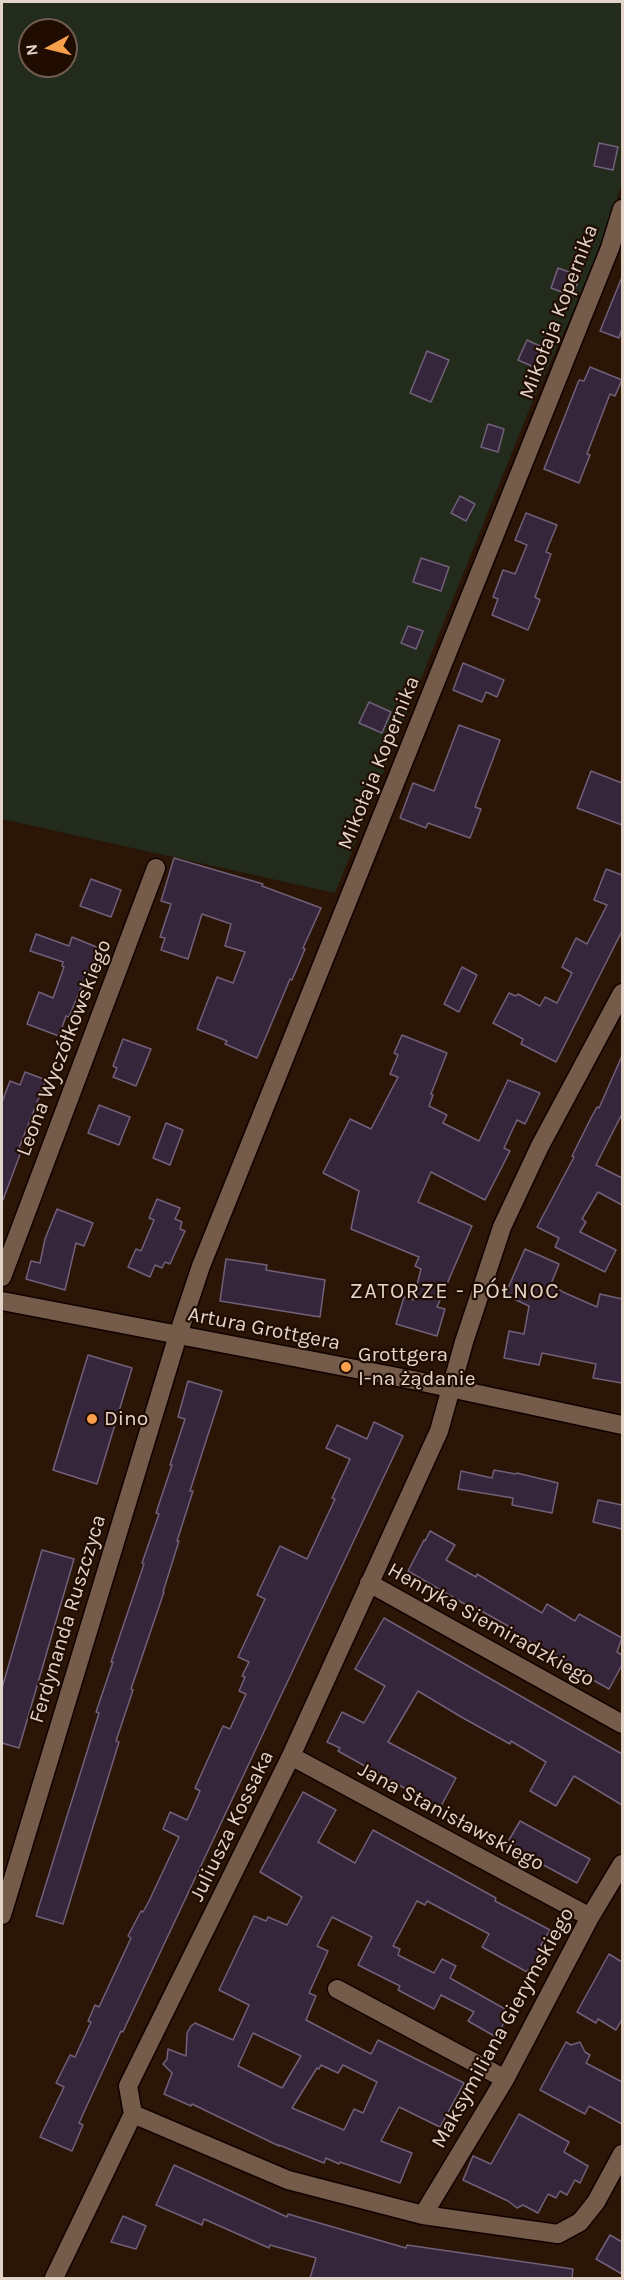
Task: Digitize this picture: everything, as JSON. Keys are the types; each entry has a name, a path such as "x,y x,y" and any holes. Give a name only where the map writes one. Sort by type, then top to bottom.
{"street":[{"name":"Mikołaja Kopernika","path":"178,1335 201,1266 616,251 622,208"},
{"name":"Leona Wyczółkowskiego","path":"2,1277 156,868"},
{"name":"Juliusza Kossaka","path":"134,2114 128,2086 291,1756 439,1431 464,1342 502,1227 540,1146 622,993"},
{"name":"Artura Grottgera","path":"2,1301 452,1388 622,1425"},
{"name":"Ferdynanda Ruszczyca","path":"2,1915 178,1335"},
{"name":"Henryka Siemiradzkiego","path":"369,1583 622,1724"},
{"name":"Jana Stanisławskiego","path":"291,1756 590,1917"},
{"name":"Maksymiliana Gierymskiego","path":"423,2215 505,2079 590,1917 622,1863"},
{"path":"337,1989 505,2079"},
{"path":"54,2278 134,2114 288,2180 423,2215 558,2234 580,2222 596,2202 622,2154"}],"green space":[{"path":"2,2 622,2 622,183 600,251 529,410 335,893 2,819"}],"building":[{"path":"599,143 618,147 613,170 594,166"},
{"path":"558,268 580,276 573,296 551,288"},
{"path":"622,277 622,329 619,338 600,331"},
{"path":"527,340 542,347 534,367 518,360"},
{"path":"427,351 449,360 431,402 410,393"},
{"path":"590,367 622,380 615,396 610,394 587,454 590,455 579,483 544,469 579,380 584,381"},
{"path":"488,424 504,429 498,452 481,447"},
{"path":"460,496 475,504 466,521 451,513"},
{"path":"526,513 557,525 546,552 551,554 535,597 540,600 528,630 492,615 498,599 493,597 503,570 515,574 527,545 515,540"},
{"path":"421,558 449,567 441,591 413,582"},
{"path":"408,626 423,631 416,649 401,643"},
{"path":"463,663 504,680 497,697 486,692 482,702 453,690"},
{"path":"369,702 391,712 382,733 359,723"},
{"path":"459,725 500,740 475,807 481,809 470,838 428,823 426,828 400,818 413,783 434,791"},
{"path":"591,771 622,783 622,825 577,808"},
{"path":"174,858 263,884 262,886 321,908 257,1058 225,1044 227,1041 197,1029 217,977 233,983 245,952 225,946 231,924 202,914 188,959 161,950 165,938 160,937 171,904 161,901"},
{"path":"606,869 622,875 622,931 556,1062 521,1044 523,1039 493,1023 509,993 516,996 518,994 540,1006 545,997 557,1003 572,973 562,967 576,938 587,944 607,905 594,900"},
{"path":"91,879 121,890 111,917 80,906"},
{"path":"36,934 69,946 72,937 99,948 88,977 86,976 69,1017 66,1016 59,1036 27,1024 39,992 53,998 64,967 63,962 30,951"},
{"path":"462,967 477,975 459,1012 444,1004"},
{"path":"402,1035 447,1053 431,1094 433,1095 429,1106 447,1115 443,1123 479,1141 508,1080 540,1093 525,1124 517,1120 504,1148 510,1151 485,1200 431,1172 418,1202 472,1226 437,1307 445,1309 437,1336 396,1324 404,1297 413,1300 421,1269 415,1266 419,1257 351,1229 359,1191 323,1173 350,1119 371,1129 398,1077 390,1074 398,1055 394,1053"},
{"path":"123,1039 151,1049 136,1086 113,1077 117,1068 113,1066"},
{"path":"622,1056 622,1114 596,1165 622,1178 622,1205 598,1192 582,1219 586,1222 580,1232 616,1250 605,1272 555,1247 559,1238 537,1227 574,1157 572,1156 591,1118 597,1107 599,1108"},
{"path":"25,1072 46,1080 19,1148 22,1149 2,1200 2,1102 10,1081 20,1085"},
{"path":"99,1105 130,1117 119,1145 88,1133"},
{"path":"166,1123 183,1130 170,1165 153,1158"},
{"path":"157,1199 180,1208 175,1219 182,1222 180,1229 185,1231 170,1264 165,1262 162,1268 155,1265 150,1277 128,1267 136,1249 141,1251 154,1220 149,1218"},
{"path":"57,1209 93,1223 84,1246 76,1243 65,1290 26,1279 31,1261 40,1263 45,1239"},
{"path":"525,1249 559,1264 551,1284 563,1292 597,1307 600,1294 622,1299 622,1383 593,1378 596,1364 542,1353 539,1365 504,1358 509,1331 524,1334 529,1306 505,1295"},
{"path":"226,1259 267,1265 266,1270 325,1280 320,1317 220,1301"},
{"name":"Dino","path":"88,1355 132,1368 97,1484 53,1470"},
{"path":"188,1381 222,1391 190,1491 193,1491 177,1541 179,1541 131,1689 133,1690 116,1741 119,1742 63,1924 36,1916 99,1713 96,1712 113,1662 111,1662 159,1514 156,1513 185,1419 178,1417"},
{"path":"374,1422 403,1436 123,2032 121,2031 79,2123 83,2125 72,2151 40,2137 64,2087 56,2083 70,2055 75,2057 91,2022 88,2021 95,2005 99,2007 131,1938 128,1936 149,1901 179,1837 163,1829 170,1812 187,1820 200,1791 195,1788 223,1726 230,1729 246,1694 239,1691 245,1677 242,1676 249,1662 238,1657 265,1599 257,1595 280,1546 307,1559 335,1499 332,1498 350,1459 326,1448 337,1425 367,1439"},
{"path":"494,1470 558,1483 552,1513 512,1505 513,1498 458,1489 461,1471 492,1478"},
{"path":"598,1500 622,1505 622,1529 593,1522"},
{"path":"430,1531 455,1545 446,1560 476,1577 477,1574 542,1613 547,1604 575,1621 579,1614 622,1638 617,1652 622,1655 622,1665 609,1689 559,1661 561,1658 510,1631 508,1626 408,1571"},
{"path":"42,1550 74,1559 19,1748 2,1743 2,1688"},
{"path":"384,1618 622,1754 622,1805 574,1776 556,1806 530,1791 546,1762 418,1691 388,1742 456,1778 440,1808 338,1751 340,1748 327,1742 342,1712 364,1723 385,1686 355,1669"},
{"path":"303,1792 336,1810 318,1842 355,1863 373,1830 496,1898 495,1901 550,1930 541,1945 545,1947 531,1972 528,1970 527,1972 482,1947 489,1934 427,1901 425,1905 417,1901 393,1946 400,1949 398,1955 434,1973 442,1959 456,1966 450,1978 505,2009 500,2019 505,2021 496,2037 468,2021 474,2012 441,1995 434,2009 398,1990 400,1986 358,1965 372,1937 332,1917 317,1946 328,1951 309,1993 316,1996 306,2020 371,2054 378,2040 464,2083 440,2127 399,2107 381,2141 412,2153 400,2183 326,2158 324,2163 279,2146 192,2104 191,2106 164,2094 172,2073 163,2064 167,2059 168,2049 186,2056 187,2033 191,2026 195,2023 233,2040 249,2005 219,1990 254,1916 266,1921 268,1917 287,1925 302,1897 260,1872","holes":["253,2033 301,2056 282,2088 238,2066","321,2065 338,2073 343,2065 377,2082 363,2113 354,2109 344,2130 292,2108"]},
{"path":"520,1821 590,1859 577,1883 506,1845"},
{"path":"609,1954 622,1962 622,2019 616,2030 598,2019 596,2023 577,2012"},
{"path":"566,2042 571,2045 580,2042 585,2052 590,2055 586,2063 622,2082 622,2124 589,2106 585,2114 540,2090"},
{"path":"519,2114 569,2142 564,2152 588,2166 580,2183 575,2180 567,2195 560,2191 556,2198 548,2194 538,2213 523,2205 517,2208 508,2201 463,2180 473,2156 491,2164"},
{"path":"174,2165 287,2217 288,2214 406,2248 407,2245 573,2269 572,2278 310,2278 316,2258 270,2245 269,2248 204,2219 202,2225 156,2205"},
{"path":"123,2216 146,2226 136,2249 111,2242"},
{"path":"610,2235 622,2242 622,2274 596,2259"}],"place":[{"name":"Grottgera I-na żądanie","path":"346,1367"},
{"name":"Dino","path":"92,1419"}],"district":[{"name":"ZATORZE - PÓŁNOC","path":"455,1292"}]}
